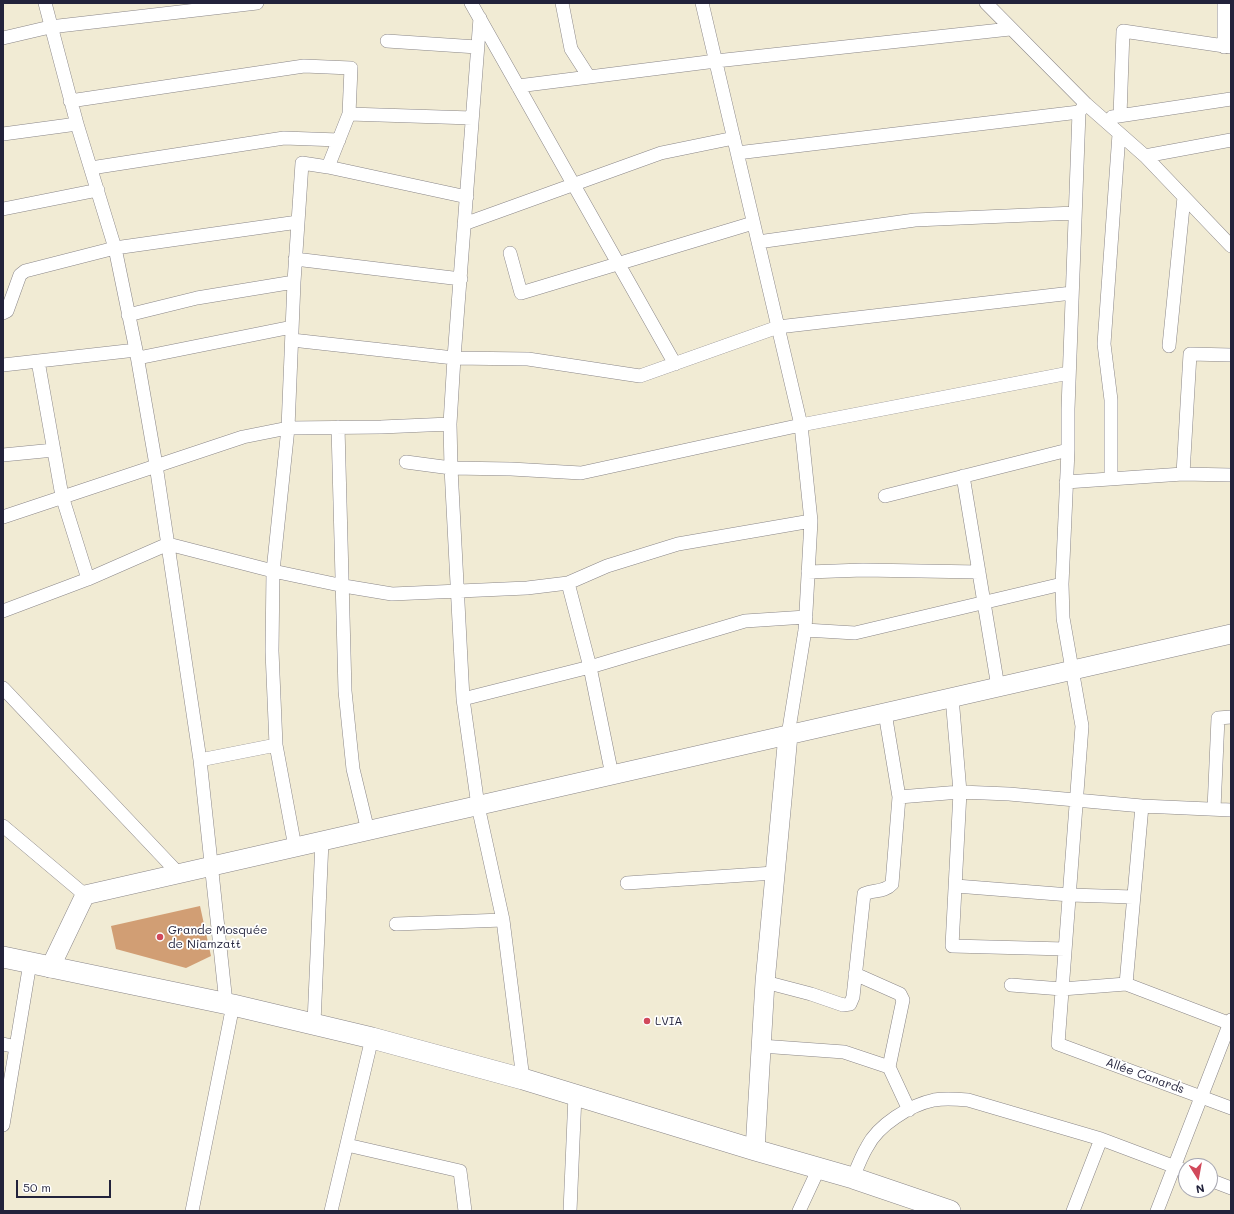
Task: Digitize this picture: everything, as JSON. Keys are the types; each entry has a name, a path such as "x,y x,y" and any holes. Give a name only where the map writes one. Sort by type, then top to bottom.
{"main road":[{"path":"3,957 50,968 230,1004 372,1038 523,1079 754,1150 853,1178 950,1211"}],"street":[{"path":"45,3 70,100 114,248 137,354 156,465 200,760 211,866 230,1004 192,1211"},
{"path":"3,38 50,27 256,3"},
{"path":"471,3 675,364"},
{"path":"562,3 571,49 589,77"},
{"path":"702,3 801,425 811,521 806,624 788,735 774,873 754,1150"},
{"path":"1120,116 1124,31 1228,47 1224,3"},
{"path":"989,4 1082,108 1103,119 1145,156 1231,246"},
{"path":"480,18 454,358 450,424 450,468 463,699 478,806 503,920 523,1079"},
{"path":"518,86 716,61 1010,29"},
{"path":"387,41 477,47"},
{"path":"70,100 304,66 350,68 349,114 328,167"},
{"path":"1103,119 1231,99"},
{"path":"737,154 1082,108"},
{"path":"1062,989 1082,726 1063,618 1062,584 1068,450 1069,373 1075,213 1082,108"},
{"path":"349,114 472,118"},
{"path":"3,134 77,124"},
{"path":"1112,478 1111,400 1104,344 1119,134"},
{"path":"90,168 284,138 339,140"},
{"path":"464,224 661,153 734,138"},
{"path":"1145,156 1231,140"},
{"path":"294,847 276,745 272,651 273,571 288,428 295,259 302,163 328,167 467,197"},
{"path":"3,209 98,190"},
{"path":"1169,346 1184,197"},
{"path":"758,242 915,220 1075,213"},
{"path":"3,313 7,311 20,275 26,271 114,248 298,222"},
{"path":"510,253 521,293 753,223"},
{"path":"295,259 461,279"},
{"path":"128,315 198,298 294,282"},
{"path":"292,340 454,358 528,359 640,376 778,327 1072,294"},
{"path":"3,365 137,354 292,327"},
{"path":"1183,474 1190,354 1231,355"},
{"path":"38,361 62,496 88,579"},
{"path":"406,462 450,468 511,469 581,473 801,425 1069,373"},
{"path":"3,517 62,496 243,437 288,428 381,427 450,424"},
{"path":"338,427 344,586 345,691 353,769 368,831"},
{"path":"3,455 54,450"},
{"path":"885,496 1068,450"},
{"path":"1066,482 1183,474 1231,475"},
{"path":"963,476 998,687"},
{"path":"3,611 88,579 168,544 273,571 344,586 392,594 527,588 568,583 607,566 678,544 811,521"},
{"path":"808,572 863,570 979,572"},
{"path":"568,583 590,667 612,775"},
{"path":"463,699 590,667 745,621 806,624 855,633 1062,584"},
{"path":"85,895 1231,634"},
{"path":"3,688 179,874"},
{"path":"952,698 960,792 952,946 1066,949"},
{"path":"765,982 811,994 843,1005 850,1004 853,997 864,894 870,891 882,890 892,884 899,797 885,713"},
{"path":"1214,809 1218,718 1231,717"},
{"path":"200,760 276,745"},
{"path":"899,797 960,792 1009,794 1142,806 1231,810"},
{"path":"1126,984 1142,806"},
{"path":"3,826 85,895"},
{"path":"314,1023 322,841"},
{"path":"627,883 774,873"},
{"path":"956,886 1070,895 1134,897"},
{"path":"50,968 85,895"},
{"path":"396,924 503,920"},
{"path":"3,1125 30,963"},
{"path":"855,974 900,994 903,1000 889,1067 909,1110"},
{"path":"1011,985 1062,989 1126,984 1231,1022 1202,1097 1183,1158"},
{"name":"Allée Canards","path":"1062,989 1058,1044 1231,1108"},
{"path":"331,1211 372,1038"},
{"path":"3,1044 16,1046"},
{"path":"761,1046 844,1052 889,1067"},
{"path":"570,1211 575,1095"},
{"path":"853,1178 867,1146 877,1132 909,1110 934,1100 968,1100 1101,1138 1178,1168"},
{"path":"1073,1211 1101,1138"},
{"path":"347,1145 460,1171 465,1211"},
{"path":"799,1211 820,1168"},
{"path":"1157,1211 1178,1173"},
{"path":"1218,1183 1231,1188"}],"building":[{"name":"Grande Mosquée de Niamzatt","path":"200,906 211,956 186,968 116,949 111,926"}],"place":[{"name":"Grande Mosquée de Niamzatt","path":"160,937"},
{"name":"LVIA","path":"647,1021"}]}
